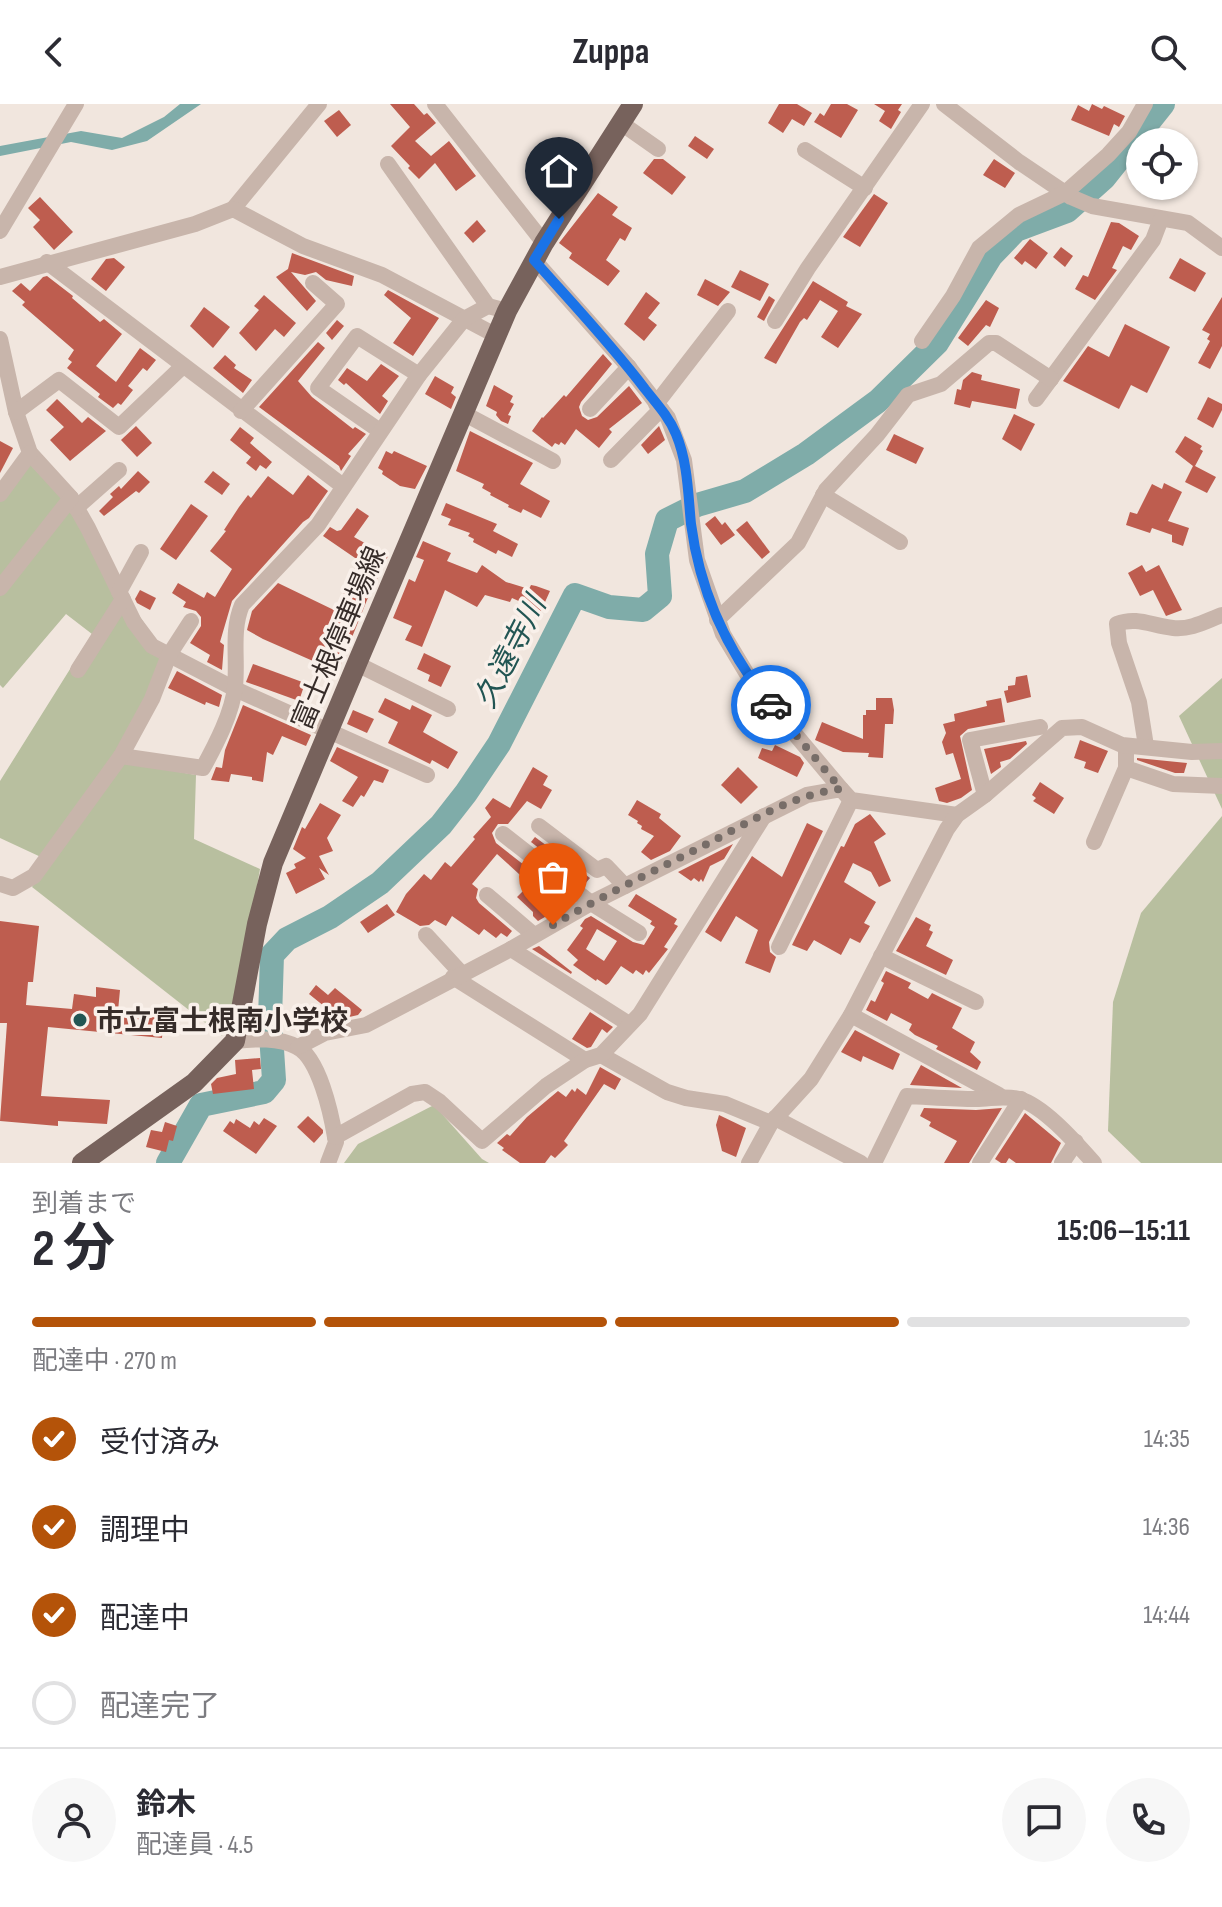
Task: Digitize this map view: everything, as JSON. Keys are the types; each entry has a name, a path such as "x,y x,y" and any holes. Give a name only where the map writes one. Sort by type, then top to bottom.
{"main road":[{"name":"富士根停車場線","path":"242,1040 269,875 497,336 497,309 539,252 633,104"},
{"path":"82,1163 194,1083 242,1040"}],"street":[{"path":"0,231 76,104"},
{"path":"0,277 195,224 233,209 319,104"},
{"path":"435,104 539,252 659,406 677,437 684,460 697,560 723,634 753,684 846,795"},
{"path":"775,321 808,268 922,104"},
{"path":"944,104 1068,195 1092,206 1188,223 1222,248"},
{"path":"922,341 953,296 979,248 1019,215 1068,195 1129,132 1145,104"},
{"path":"621,123 658,149"},
{"path":"805,150 865,188"},
{"path":"121,756 203,768 213,750 235,689 236,619 242,605 318,525 419,375 464,319 497,309 388,164"},
{"path":"233,209 303,246 382,275 497,336"},
{"path":"1036,399 1153,240 1161,219"},
{"path":"47,262 343,486"},
{"path":"241,411 337,304 313,283"},
{"path":"611,460 659,406 728,311"},
{"path":"380,431 318,388 357,336 419,375"},
{"path":"0,339 16,412 30,453 74,503 134,622 152,646 235,689 427,775"},
{"path":"717,620 798,543 823,495 908,395 941,384 989,343 996,343 1051,379"},
{"path":"16,412 59,380 119,427 183,366"},
{"path":"590,409 629,367"},
{"path":"463,413 553,461"},
{"path":"0,494 30,453"},
{"path":"0,588 74,503 119,470"},
{"path":"823,495 900,542"},
{"path":"78,670 121,596 141,552"},
{"path":"1146,746 1139,702 1119,643 1117,624 1131,618 1175,628 1194,627 1222,615"},
{"path":"0,884 13,888 34,876 121,756 152,699 169,655 191,621"},
{"path":"357,664 448,709"},
{"path":"985,795 970,740 1040,727"},
{"path":"749,1163 773,1120 811,1079 851,1015 957,815 985,795 1062,728 1082,727 1126,746 1192,752 1222,751"},
{"path":"1094,842 1126,768 1126,746"},
{"path":"1126,768 1173,784 1222,786"},
{"path":"242,1040 291,1044 366,1025 591,903 807,795 846,795 957,815"},
{"path":"779,947 846,795"},
{"path":"335,1137 412,1094 425,1092 482,1141 546,1086 593,1058 640,1014 765,815"},
{"path":"539,826 597,870 606,866 625,886"},
{"path":"503,834 591,903 639,933"},
{"path":"487,895 534,935"},
{"path":"426,935 457,975 593,1058 667,1092 725,1104 773,1120 861,1163"},
{"path":"511,949 629,1024"},
{"path":"881,956 976,1002"},
{"path":"851,1015 999,1095 1021,1099 1034,1106 1076,1142 1094,1163"},
{"path":"291,1044 310,1059 315,1070 336,1142 328,1163"},
{"path":"874,1163 907,1096 979,1099 999,1095"},
{"path":"980,1163 1021,1099"},
{"path":"1062,1163 1076,1142"}],"green space":[{"path":"26,460 62,498 169,661 152,699 43,858 0,838 0,781 92,634 66,614 3,688 0,685 0,496"},
{"path":"1222,678 1222,809 1179,716"},
{"path":"117,761 196,775 194,839 260,869 237,1003 222,1036 32,887"},
{"path":"1222,816 1222,1163 1141,1163 1108,1131 1113,1002 1141,913"},
{"path":"434,1105 489,1163 344,1163 358,1144"}],"water":[{"path":"180,104 201,104 147,141 112,150 71,142 0,156 0,146 81,131 122,138 164,117"}],"building":[{"path":"390,104 414,104 424,115 427,113 436,123 415,141 431,156 449,141 476,176 456,191 435,163 419,179 391,146 410,127"},
{"path":"779,104 797,104 812,113 804,126 792,119 783,133 768,123"},
{"path":"831,104 847,104 858,110 841,138 814,122 820,113 824,116"},
{"path":"874,104 902,104 891,129 879,121 885,111"},
{"path":"1092,104 1125,116 1119,127 1114,124 1109,136 1071,120 1078,105 1089,111"},
{"path":"339,110 351,125 337,137 324,121"},
{"path":"695,136 714,149 707,159 688,146"},
{"path":"654,159 663,159 686,177 672,195 643,173"},
{"path":"994,159 1015,173 1005,188 983,175"},
{"path":"598,193 618,207 612,215 632,228 625,241 620,238 606,260 620,271 608,286 569,258 572,253 559,243"},
{"path":"874,194 888,203 860,247 843,237"},
{"path":"40,197 73,232 54,250 33,227 40,220 28,208"},
{"path":"477,220 486,231 473,243 464,233"},
{"path":"1111,222 1119,223 1139,236 1131,250 1123,246 1112,268 1117,270 1095,300 1075,289 1083,275 1088,277"},
{"path":"1030,239 1048,253 1036,269 1025,261 1022,265 1014,258"},
{"path":"1061,247 1073,256 1065,267 1053,257"},
{"path":"292,253 354,276 352,286 326,280 316,272 305,275 291,272 316,301 307,311 276,277 288,269"},
{"path":"114,258 125,267 106,291 91,279 106,259"},
{"path":"1180,258 1206,273 1195,292 1169,278"},
{"path":"740,270 769,284 760,301 731,287"},
{"path":"47,276 100,322 104,319 122,334 96,366 116,382 140,348 156,360 147,371 143,368 128,386 133,390 121,405 118,403 113,408 67,368 72,362 68,359 74,350 22,305 25,302 12,291 21,283 30,291"},
{"path":"705,279 730,292 718,306 697,295"},
{"path":"813,281 862,314 838,348 821,337 838,311 820,300 807,320 804,318 800,322 776,364 764,358"},
{"path":"388,290 439,318 413,356 393,343 411,318 384,295"},
{"path":"646,292 660,303 648,318 657,325 644,341 624,324"},
{"path":"264,295 296,323 284,337 275,329 256,351 239,333 259,310 254,306"},
{"path":"769,296 775,300 764,321 757,317"},
{"path":"1222,297 1222,346 1210,369 1198,363 1210,341 1207,339 1210,334 1202,330"},
{"path":"986,300 999,308 990,327 986,325 968,346 958,338"},
{"path":"204,307 230,327 213,348 190,326"},
{"path":"337,320 344,326 332,340 326,333"},
{"path":"1125,324 1170,347 1147,393 1131,385 1119,409 1063,381 1088,346 1109,357"},
{"path":"318,342 325,348 298,381 312,397 353,429 355,427 366,434 348,454 351,456 341,471 339,466 259,407"},
{"path":"603,354 612,364 581,402 582,416 588,420 597,417 629,386 642,403 609,429 612,432 599,448 576,429 565,445 561,442 552,447 532,431"},
{"path":"225,355 236,365 234,368 252,380 243,393 213,368"},
{"path":"381,364 399,376 382,396 388,401 380,414 346,383 344,385 338,380 347,368 367,381"},
{"path":"972,372 982,375 981,380 1020,389 1016,409 972,401 970,408 954,404 957,389 961,390 963,380"},
{"path":"435,376 454,387 451,393 456,397 451,409 425,394"},
{"path":"494,385 513,396 508,424 486,406"},
{"path":"1208,397 1222,404 1213,428 1197,419"},
{"path":"57,399 82,423 88,417 106,431 70,461 50,440 64,427 46,410"},
{"path":"1014,414 1035,424 1021,451 1002,439"},
{"path":"136,426 152,443 137,457 121,440"},
{"path":"659,426 665,440 648,454 641,445"},
{"path":"240,427 254,438 250,443 272,462 266,469 260,465 256,471 246,463 251,457 230,440"},
{"path":"470,431 533,463 520,484 550,501 541,518 523,509 521,513 508,507 482,488 484,484 456,471"},
{"path":"894,434 924,448 916,464 886,450"},
{"path":"1185,436 1202,446 1200,449 1203,451 1195,466 1216,477 1207,493 1185,482 1193,466 1175,452"},
{"path":"0,441 13,448 0,473"},
{"path":"386,451 392,454 394,451 427,466 415,489 400,486 382,474 383,471 378,468"},
{"path":"138,471 150,482 104,516 99,511 113,497 110,494 119,486 121,489"},
{"path":"213,471 230,484 222,495 204,482"},
{"path":"308,475 328,491 309,518 232,601 220,642 224,645 222,670 207,662 210,655 190,643 201,626 201,617 196,611 183,607 186,602 172,593 178,583 204,598 207,592 215,597 232,569 210,551 248,495 251,498 268,476 293,495"},
{"path":"1164,483 1182,492 1168,521 1189,528 1183,546 1172,542 1172,535 1152,528 1150,533 1126,525 1130,512 1137,514 1152,484 1162,489"},
{"path":"446,503 497,524 493,531 518,544 512,557 498,550 496,554 473,542 474,539 468,536 470,533 448,525 451,519 441,515"},
{"path":"191,504 208,516 176,560 160,549"},
{"path":"357,508 369,516 354,537 388,556 338,672 247,630 252,611 278,583 336,611 358,560 323,536 330,527 341,530"},
{"path":"715,516 722,525 725,522 735,535 721,545 705,524"},
{"path":"747,521 770,552 762,559 736,530"},
{"path":"423,541 451,553 447,561 477,573 482,565 506,582 550,591 541,611 512,598 510,602 485,595 477,607 445,590 422,647 405,640 412,626 393,618 409,579 415,582 424,560 416,557"},
{"path":"1142,565 1146,572 1159,565 1182,610 1166,616 1153,590 1140,596 1128,573"},
{"path":"140,590 156,598 150,610 135,599"},
{"path":"424,653 451,666 441,687 428,681 430,675 417,669"},
{"path":"253,664 305,683 299,701 246,682"},
{"path":"177,671 222,695 219,707 206,702 205,705 168,688"},
{"path":"1027,675 1031,697 1007,703 1004,691 1008,690 1008,686 1015,685 1016,677"},
{"path":"385,698 410,710 412,705 432,715 423,732 458,752 448,769 432,760 430,764 388,743 398,722 378,712"},
{"path":"876,698 892,698 894,710 893,724 885,724 883,758 868,757 869,753 843,752 815,740 822,722 863,739 863,715 866,715 866,710 876,710"},
{"path":"1001,698 1005,722 968,729 960,736 972,790 947,803 939,801 935,788 961,779 953,753 946,755 942,742 946,733 943,724 955,721 954,714 987,706 986,701"},
{"path":"243,705 311,735 306,746 282,736 273,755 267,752 263,782 231,774 229,782 211,780 216,767 222,768 225,750"},
{"path":"353,710 374,719 367,733 347,724"},
{"path":"1080,740 1108,751 1098,773 1084,768 1086,762 1074,758"},
{"path":"1026,741 1027,744 1010,759 1000,762 1001,767 991,774 984,749"},
{"path":"775,745 800,757 804,763 797,777 758,758 762,748 772,751"},
{"path":"337,747 389,770 383,783 374,780 364,797 361,795 353,807 342,801 358,777 330,761"},
{"path":"1137,758 1187,763 1184,773 1175,773"},
{"path":"533,767 548,776 543,785 552,790 541,809 527,801 508,824 498,824 492,833 496,843 556,890 547,902 554,909 550,914 538,921 533,916 533,912 517,897 530,884 497,854 472,884 478,889 476,898 479,903 512,931 507,937 501,933 496,938 484,929 479,935 452,916 446,926 435,920 429,925 420,926 396,912 406,894 424,874 431,880 445,862 451,867 475,839 473,837 491,817 485,808 493,798 510,808"},
{"path":"738,767 758,787 741,804 721,785"},
{"path":"1040,782 1064,798 1054,814 1033,801 1036,798 1032,795"},
{"path":"637,800 661,814 659,818 681,836 670,851 651,860 641,852 654,836 641,829 638,821 628,815"},
{"path":"320,803 341,815 327,838 333,851 319,856 329,875 319,868 325,879 296,894 286,873 306,858 293,849 302,827 305,829"},
{"path":"870,814 886,834 874,842 891,881 879,887 871,872 853,863 844,882 876,902 864,923 870,926 860,943 850,938 841,955 814,940 807,951 792,945 841,846 844,847 855,824"},
{"path":"807,823 823,831 769,942 770,952 776,957 770,973 745,963 758,930 736,916 721,942 705,932 752,856 782,877"},
{"path":"535,837 590,878 585,884 531,842"},
{"path":"733,844 724,859 710,866 703,882 694,878 691,881 678,872"},
{"path":"636,894 677,919 674,924 678,926 664,947 668,949 649,973 646,970 643,975 636,970 633,974 621,966 606,985 573,965 578,960 567,950 583,928 580,926 591,916 633,942 644,945 655,927 650,924 652,921 628,906","holes":["597,929 617,941 604,961 586,949"]},
{"path":"387,904 395,915 368,933 360,922"},
{"path":"916,917 931,925 929,930 933,932 926,946 953,960 946,975 896,951"},
{"path":"0,921 39,926 33,982 28,982 26,1005 72,1009 74,994 96,997 96,987 120,990 118,1011 164,1015 162,1038 48,1027 41,1096 110,1100 107,1124 58,1121 58,1126 0,1121 7,1023 0,1023"},
{"path":"539,946 572,972 571,974 532,949"},
{"path":"886,971 911,983 908,988 928,999 932,993 962,1008 952,1028 975,1042 970,1052 981,1062 977,1070 915,1035 909,1030 912,1024 891,1013 887,1021 866,1010 871,1000 875,1002"},
{"path":"316,985 328,995 335,988 362,1010 358,1015 345,1018 343,1015 340,1019 309,994"},
{"path":"590,1012 613,1027 607,1033 602,1029 591,1047 587,1048 572,1039"},
{"path":"855,1030 900,1054 893,1070 863,1056 861,1062 841,1052"},
{"path":"260,1058 261,1069 252,1070 254,1089 213,1094 211,1084 217,1078 236,1074 235,1060"},
{"path":"921,1065 962,1088 910,1085"},
{"path":"600,1067 621,1079 615,1090 604,1084 564,1141 568,1145 555,1158 551,1155 545,1163 520,1163 502,1150 504,1148 497,1143 507,1134 510,1136 558,1091 566,1097 577,1088 586,1095"},
{"path":"924,1108 1002,1108 969,1163 944,1163 957,1141 929,1126 931,1122 920,1116"},
{"path":"1025,1113 1061,1143 1051,1163 1016,1163 1009,1158 1006,1163 1001,1163 995,1159"},
{"path":"719,1115 746,1128 736,1157 722,1151 716,1125"},
{"path":"308,1116 323,1130 314,1143 297,1127"},
{"path":"264,1118 277,1126 256,1154 223,1131 230,1121 234,1124 236,1119 250,1128 254,1121 259,1125"},
{"path":"165,1122 177,1126 166,1152 146,1147 151,1130 162,1132"}],"waterway":[{"name":"久遠寺川","path":"168,1163 201,1105 264,1092 274,1080 270,1019 272,955 287,939 330,917 380,883 441,825 499,744 575,595 609,607 643,610 660,596 657,554 667,520 697,505 745,491 806,454 878,401 937,343 991,256 1016,230 1067,211 1104,178 1163,104"}],"way so far":[{"path":"553,925 807,795 841,789 771,705"}],"place":[{"name":"市立富士根南小学校","path":"80,1020"}],"route":[{"path":"559,219 534,260 627,365 668,418 684,460 697,560 717,620 753,684 771,705"}]}
